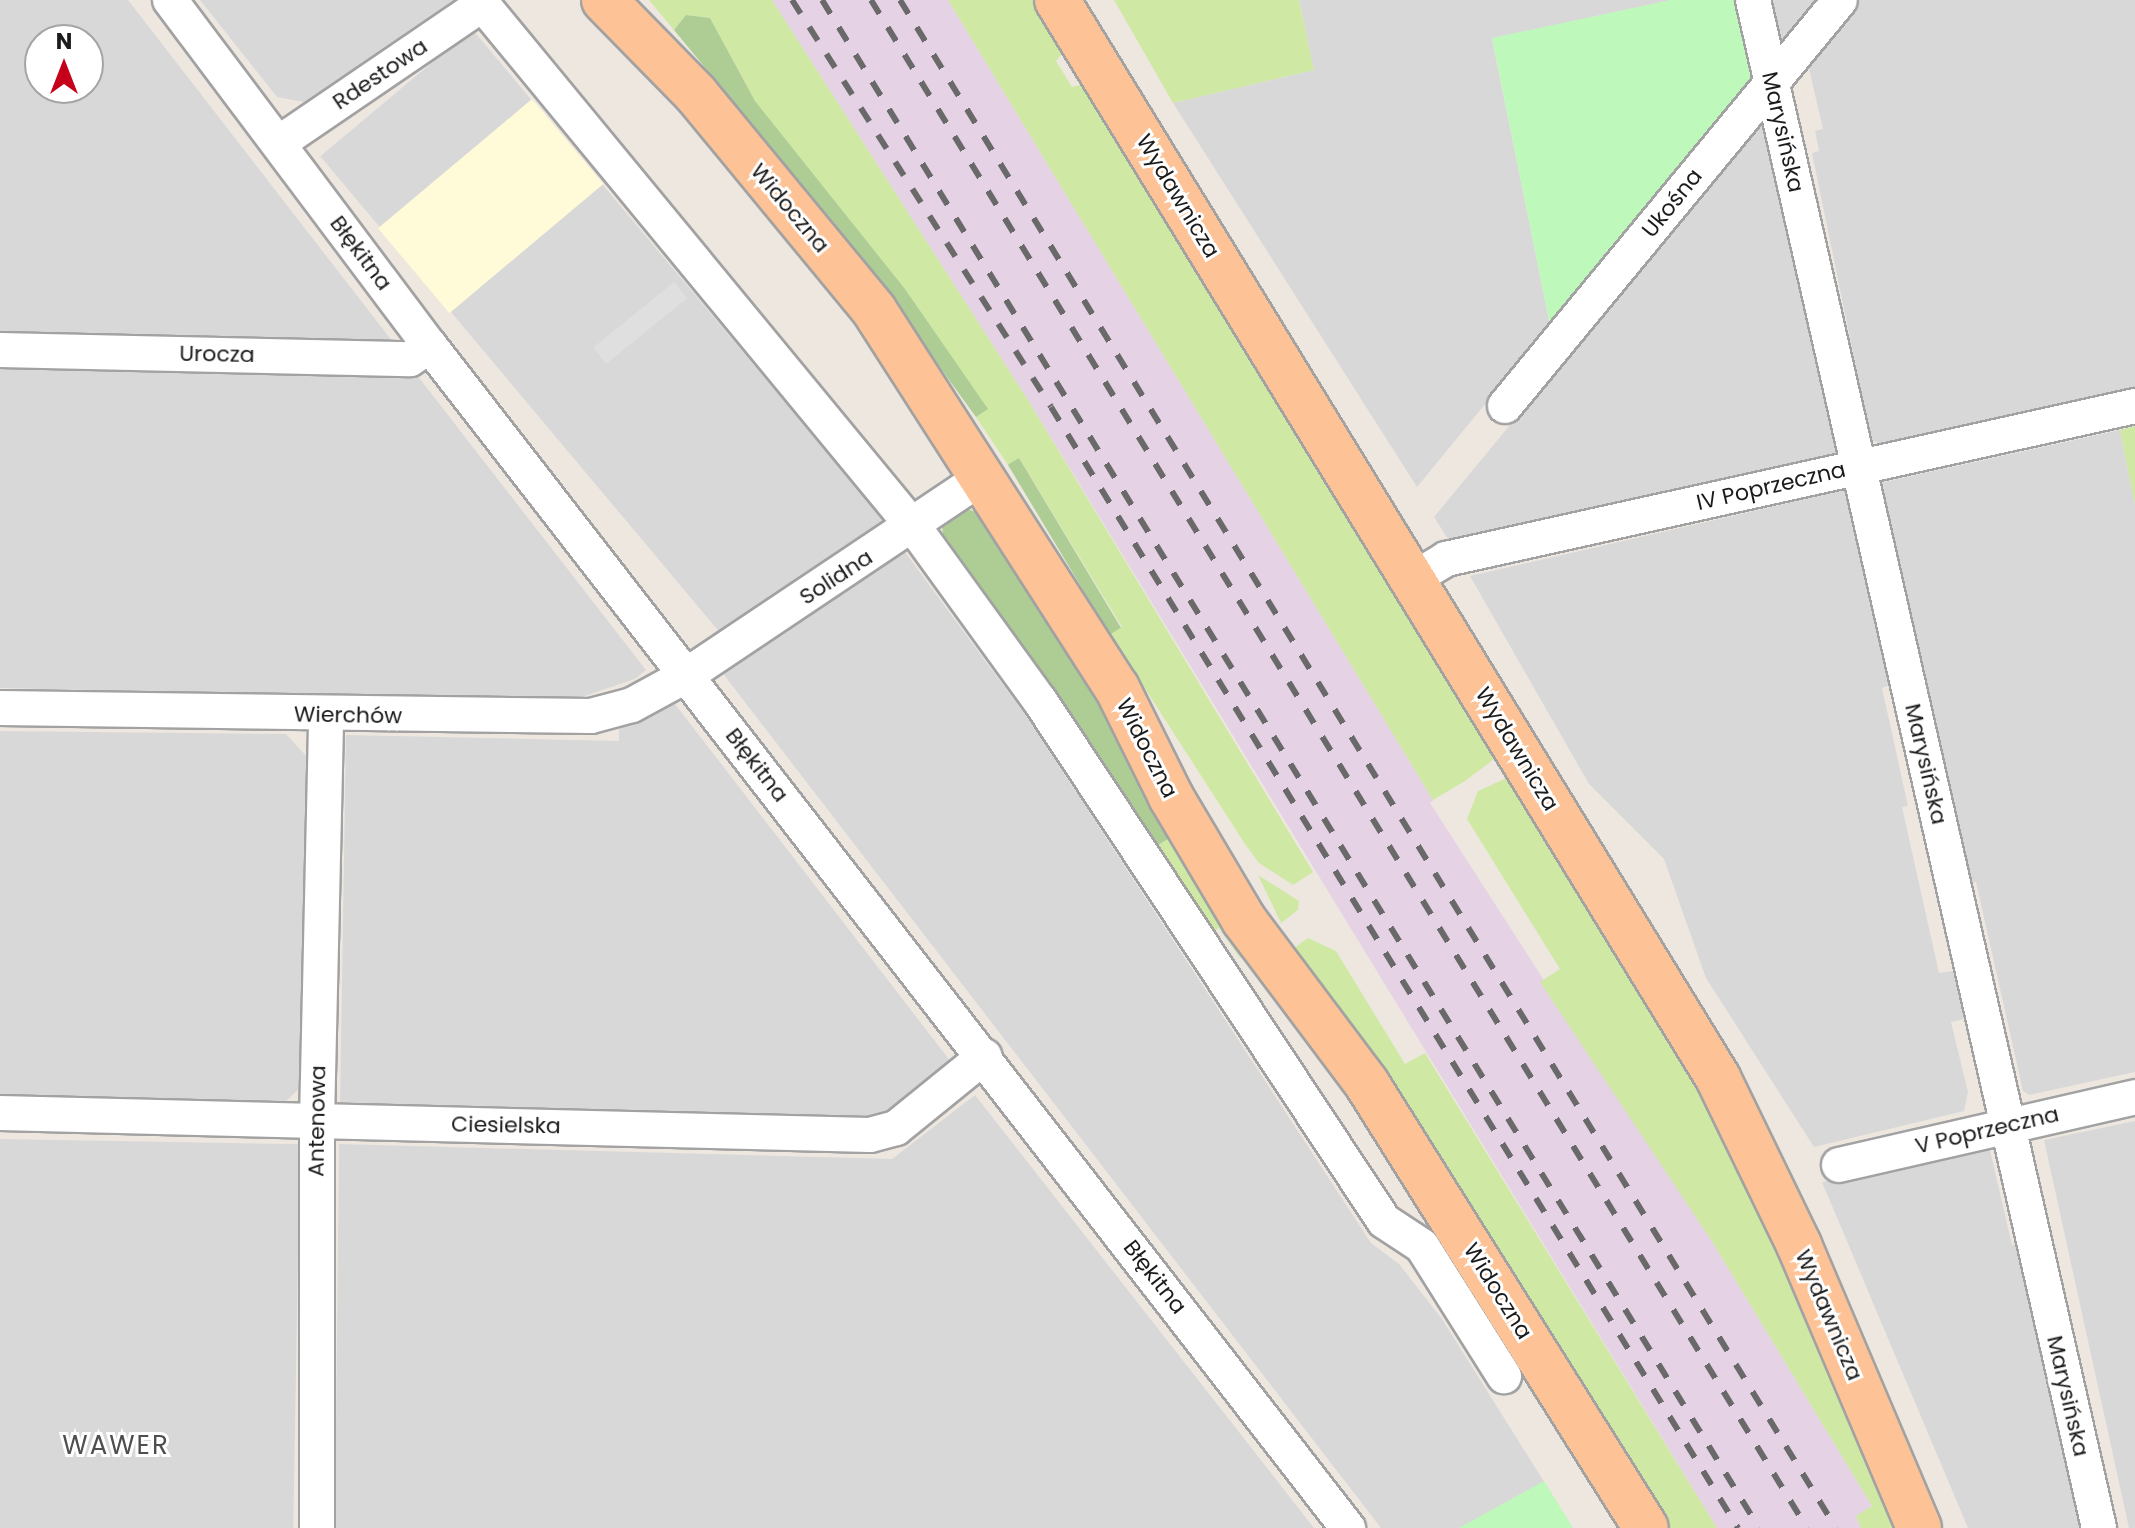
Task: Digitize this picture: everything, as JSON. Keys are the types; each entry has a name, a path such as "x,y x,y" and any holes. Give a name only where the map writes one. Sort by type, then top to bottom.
{"main road":[{"name":"Widoczna","path":"604,0 696,94 874,310 1122,696 1171,797 1244,920 1367,1084 1646,1528"},
{"name":"Wydawnicza","path":"1057,0 1731,1101 1799,1245 1919,1528"}],"street":[{"name":"Błękitna","path":"170,0 430,346 985,1056 1348,1528"},
{"name":"Marysińska","path":"1753,0 2099,1528"},
{"name":"Ukośna","path":"1505,406 1840,0"},
{"name":"Rdestowa","path":"279,143 481,2"},
{"name":"Widoczna","path":"481,2 913,526 1040,701 1384,1221 1422,1246 1504,1376"},
{"name":"Urocza","path":"0,350 410,359 430,346"},
{"name":"IV Poprzeczna","path":"1413,579 1446,559 2135,406"},
{"name":"Solidna","path":"687,675 983,477"},
{"name":"Wierchów","path":"0,708 326,715 591,716 632,705 687,675"},
{"name":"Antenowa","path":"317,1528 317,1121 326,715"},
{"name":"Ciesielska","path":"0,1113 870,1135 896,1128 985,1056"},
{"name":"V Poprzeczna","path":"1839,1165 2135,1097"}],"shaded area":[{"path":"0,0 128,0 396,346 0,335"},
{"path":"200,0 453,0 304,102 277,97"},
{"path":"772,0 948,0 1433,800 1430,803 1713,1243 1872,1506 1856,1516 1861,1528 1717,1528 1028,400"},
{"path":"1299,0 1671,0 1492,39 1550,325 1417,487 1173,103 1314,70"},
{"path":"1772,0 1821,0 1783,48"},
{"path":"1857,0 2135,0 2135,391 1890,447 1871,440 1812,153 1819,151 1815,131 1823,129 1807,60"},
{"path":"472,29 887,524 736,651 320,156"},
{"path":"532,99 603,184 449,313 378,228"},
{"path":"1763,118 1840,457 1670,496 1668,490 1587,509 1525,532 1481,540 1448,539 1434,517"},
{"path":"674,282 687,298 606,364 593,347"},
{"path":"0,358 413,370 646,670 635,679 570,701 0,688"},
{"path":"2120,430 2135,504 2135,1072 2029,1095 2023,1091 1976,882 1968,883 1880,483"},
{"path":"1846,490 1892,684 1882,688 1908,806 1902,807 1939,973 1953,971 1964,1019 1951,1022 1968,1092 1964,1111 1814,1147 1706,978 1664,859 1589,784 1470,576"},
{"path":"905,552 1031,723 1371,1243 1399,1264 1442,1319 1573,1528 1381,1528 724,675 730,665"},
{"path":"675,704 951,1062 877,1117 340,1106 346,735 619,741 619,729"},
{"path":"0,731 286,734 307,757 301,1087 284,1103 0,1099"},
{"path":"975,1095 1314,1528 335,1528 339,1144 892,1159"},
{"path":"2135,1121 2135,1528 2129,1528 2044,1140"},
{"path":"0,1139 300,1144 293,1528 0,1528"},
{"path":"1989,1146 2012,1245 2019,1243 2080,1528 1968,1528 1822,1182"}],"green space":[{"path":"649,0 772,0 1028,400 1313,872 1293,885 1259,863 1245,844 1110,634 1122,627 1019,458 1008,465 976,417 987,409 905,289 755,101 710,18 686,15 674,30"},
{"path":"948,0 1032,0 1064,51 1056,61 1072,87 1084,84 1497,757 1465,781 1433,800"},
{"path":"1114,0 1299,0 1314,70 1173,103"},
{"path":"1671,0 1737,0 1754,78 1550,325 1492,38"},
{"path":"686,15 710,18 755,101 905,289 988,409 976,417 842,233 674,30"},
{"path":"2135,426 2135,504 2120,430"},
{"path":"1019,458 1121,628 1110,634 1008,465"},
{"path":"965,508 996,520 1175,835 1151,849 944,545 942,526"},
{"path":"1509,777 1695,1081 1763,1214 1897,1528 1861,1528 1856,1516 1872,1506 1713,1243 1540,982 1560,969 1467,819 1478,791"},
{"path":"1175,835 1245,956 1240,958 1219,928 1207,936 1151,849"},
{"path":"1258,875 1299,901 1298,910 1281,923"},
{"path":"1308,938 1336,951 1405,1064 1425,1053 1717,1528 1667,1528 1290,951"},
{"path":"1544,1481 1573,1528 1459,1528"}],"railway":[{"path":"792,0 1051,407 1738,1528"},
{"path":"822,0 1759,1528"},
{"path":"871,0 1807,1528"},
{"path":"900,0 1836,1528"}],"district":[{"name":"WAWER","path":"116,1446"}]}
